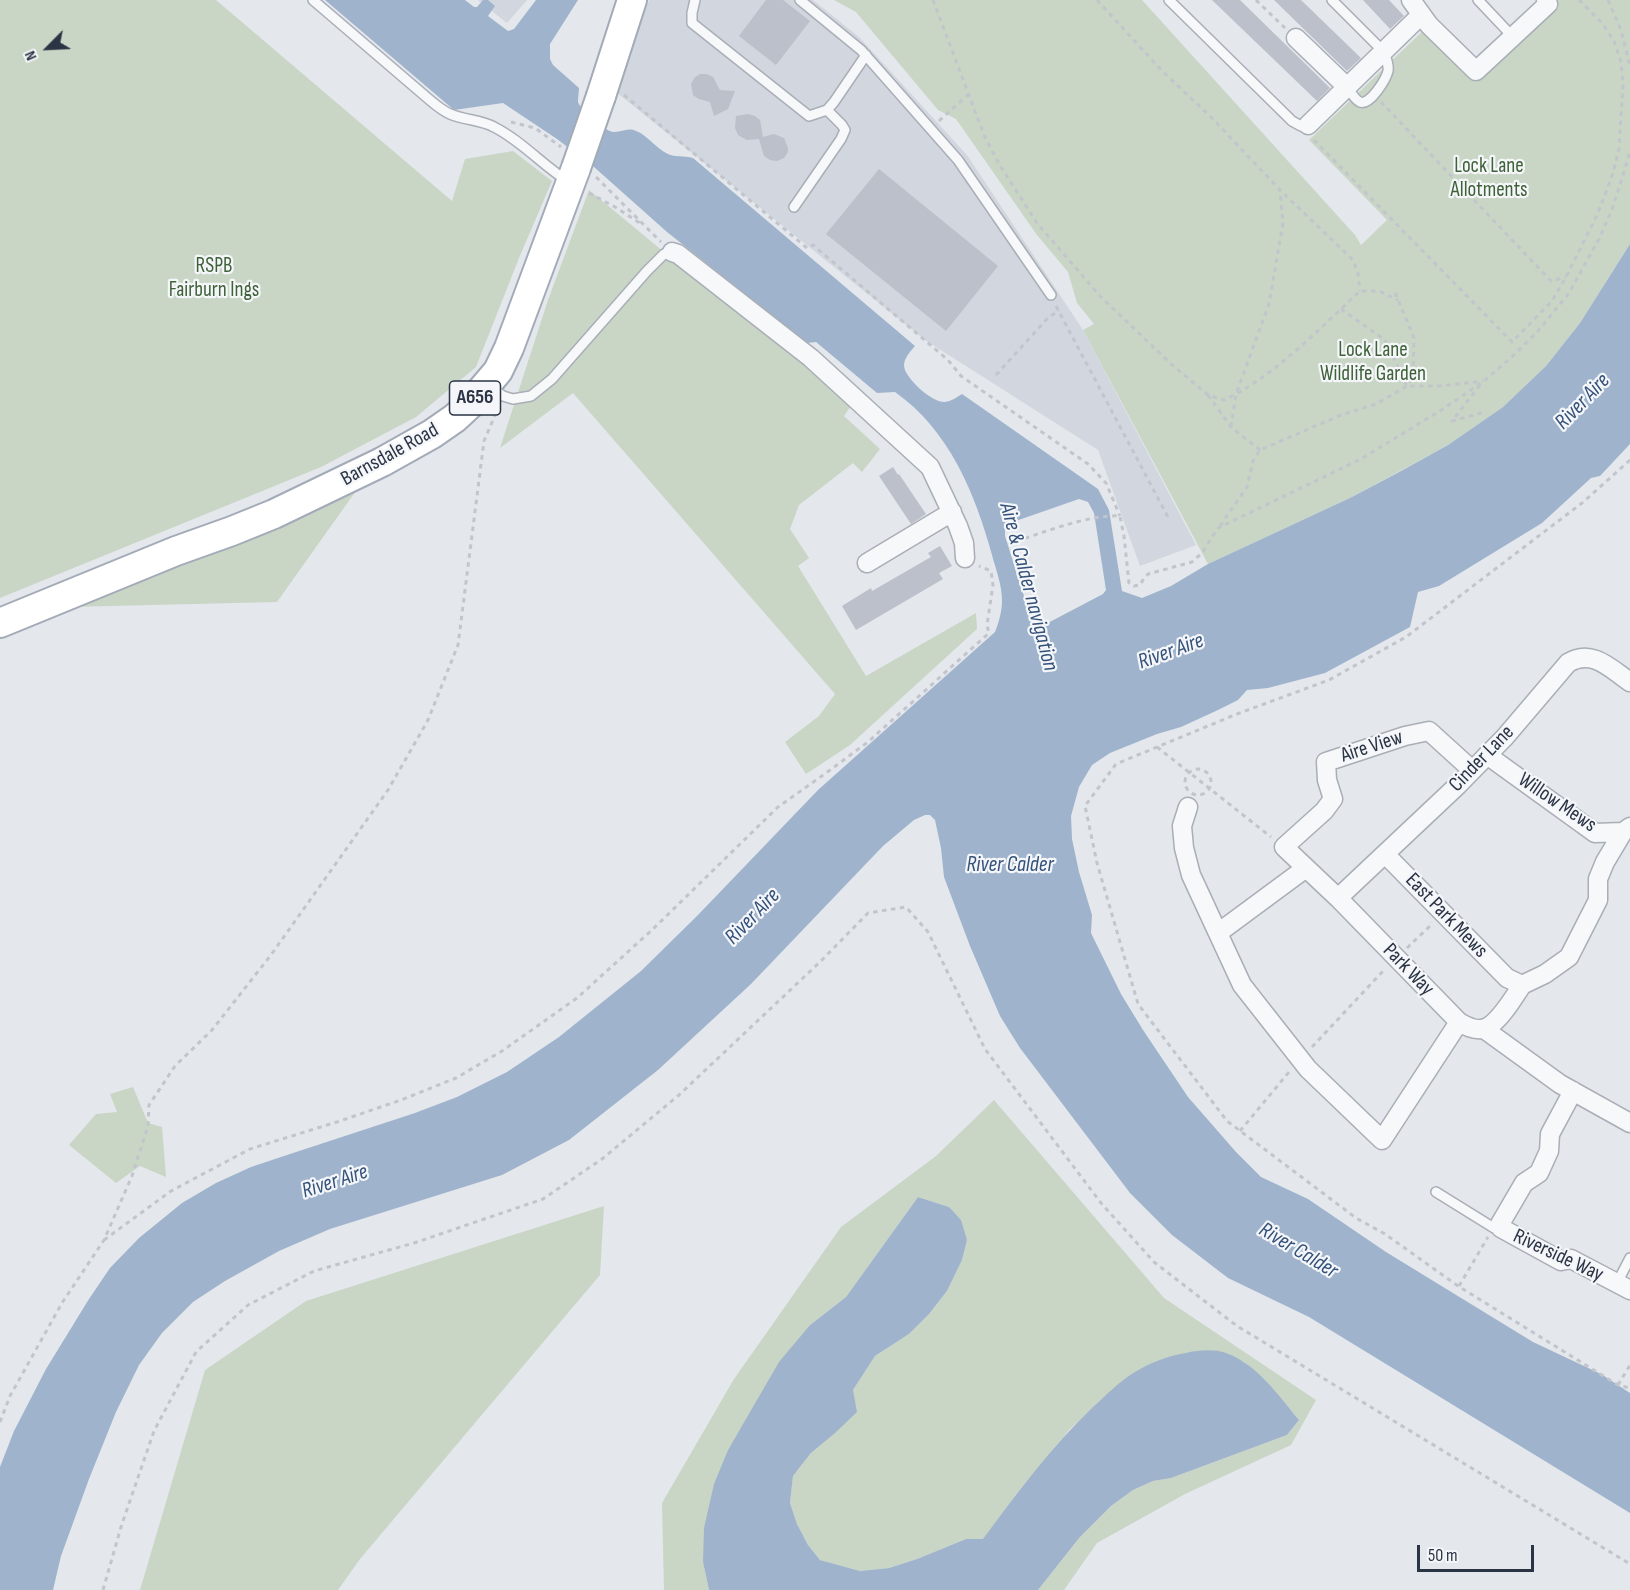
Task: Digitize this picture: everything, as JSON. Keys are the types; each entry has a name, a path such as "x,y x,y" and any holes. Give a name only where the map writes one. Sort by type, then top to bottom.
{"main road":[{"name":"Barnsdale Road","path":"0,623 176,551 242,527 355,476 432,434 495,390 498,371 580,176 610,94 633,0"}],"street":[{"path":"1304,126 1383,51 1416,8 1429,25 1476,71 1548,4 1546,0"},
{"path":"1296,38 1347,87"},
{"path":"672,252 678,254 811,358 930,466 964,543 965,558"},
{"path":"867,562 952,512"},
{"name":"Cinder Lane","path":"1338,898 1472,771 1505,737 1568,663 1581,657 1595,658 1630,682"},
{"name":"Aire View","path":"1284,848 1333,799 1327,780 1326,762 1405,736 1429,731 1472,771"},
{"name":"Willow Mews","path":"1487,755 1595,833 1627,829"},
{"path":"1188,807 1182,825 1184,849 1191,874 1242,985 1308,1070 1382,1140 1459,1022"},
{"path":"1484,1029 1496,1021 1515,981 1545,974 1569,957 1598,900 1598,879 1605,862 1627,829"},
{"name":"Park Way","path":"1284,848 1338,898 1459,1022 1471,1028 1484,1029 1560,1084 1630,1123"},
{"name":"East Park Mews","path":"1385,854 1515,981"},
{"path":"1218,933 1306,868"},
{"name":"Riverside Way","path":"1573,1091 1550,1134 1549,1151 1539,1173 1524,1183 1497,1228 1561,1261 1571,1259 1623,1287"}],"lane":[{"path":"313,0 448,114 492,126 507,134 545,166 580,176"},
{"path":"695,0 692,23 809,116 827,110 866,55"},
{"path":"800,0 866,55 958,160 1051,295"},
{"path":"1169,0 1292,121 1304,126"},
{"path":"1332,0 1383,51 1388,61 1388,71 1379,89 1366,102 1358,101 1347,87"},
{"path":"1478,0 1513,37"},
{"path":"794,207 841,139 844,130 842,125 827,110"},
{"path":"495,390 513,399 531,396 552,379 647,271 664,254 672,252"},
{"path":"1436,1192 1497,1228"},
{"path":"1623,1287 1630,1258"}],"path":[{"path":"933,0 984,135 999,164 1037,223 1100,296 1170,363 1208,395 1231,427 1260,450"},
{"path":"1097,0 1164,73 1353,260 1358,273 1360,291"},
{"path":"1257,0 1296,38"},
{"path":"1304,126 1512,342 1552,301 1566,277 1598,213 1619,149 1623,86 1621,62 1614,41 1602,22 1579,0"},
{"path":"1608,0 1621,30 1630,66"},
{"path":"610,94 807,248 813,245 948,360 961,376 1088,464 1106,483 1120,516 1129,583 1134,586 1140,585 1148,574 1192,562 1202,552 1247,487 1253,461 1260,450 1341,415 1376,404 1407,386 1439,386 1484,381"},
{"path":"930,128 969,94"},
{"path":"1373,94 1551,281 1566,277"},
{"path":"1218,528 1361,459 1443,409 1484,381 1513,356 1538,331 1569,293 1611,212 1630,152"},
{"path":"580,176 615,207 649,229"},
{"path":"580,176 649,229 672,252"},
{"path":"1231,427 1236,394 1269,304 1283,224 1280,190"},
{"path":"1394,290 1414,338 1413,375 1407,386"},
{"path":"1208,395 1224,400 1271,371 1360,291 1379,291 1398,300"},
{"path":"1051,295 1168,519"},
{"path":"1341,309 1385,340 1407,386"},
{"path":"996,375 1047,319 1059,310"},
{"path":"1484,381 1452,421 1485,412"},
{"path":"0,1422 10,1396 62,1303 104,1240 132,1176 148,1126 149,1105 175,1066 212,1030 271,955 388,790 428,720 458,645 484,441 495,390"},
{"path":"1352,668 1406,637 1582,503 1630,460"},
{"path":"1008,544 1062,526 1113,515 1120,516"},
{"path":"104,1240 171,1191 250,1149 401,1100 456,1078 502,1051 577,998 652,930 778,807 868,742 989,633 987,625 993,585 991,572 965,558"},
{"path":"1157,747 1284,848"},
{"path":"1196,768 1208,772 1212,781 1210,790 1197,795 1189,792 1185,784 1188,773 1196,768"},
{"path":"1240,1131 1300,1059 1396,958 1431,925 1433,903"},
{"path":"103,1590 121,1527 154,1431 196,1352 248,1305 314,1271 414,1243 543,1199 602,1159 679,1095 821,961 868,913 906,907 928,932 985,1049 1101,1203 1154,1262 1237,1326 1630,1564"},
{"path":"1458,1286 1497,1228"},
{"path":"1630,1365 1618,1385 1630,1388"}],"shaded area":[{"path":"478,0 527,0 507,23"},
{"path":"649,0 813,0 859,37 967,155 1083,330 1196,545 1140,566 1098,450 925,340 616,92"}],"green space":[{"name":"RSPB Fairburn Ings","path":"0,0 216,0 452,201 465,159 513,151 552,181 476,367 416,417 321,467 0,598"},
{"path":"834,0 1142,0 1355,235 1361,245 1387,220 1309,140 1429,25 1476,71 1552,0 1630,0 1630,244 1580,323 1546,366 1503,407 1448,445 1352,497 1208,564 1083,330 1094,324 1077,303 1068,272 1037,235 956,119 938,110 856,12"},
{"path":"589,190 853,403 844,416 880,449 862,472 853,463 799,505 790,529 809,558 798,566 866,676 976,613 977,629 850,745 806,774 785,742 819,716 835,694 573,393 500,448 548,300"},
{"path":"358,488 277,602 69,607 254,538"},
{"path":"133,1087 148,1123 162,1127 166,1177 140,1166 116,1183 69,1145 96,1114 117,1112 110,1094"},
{"path":"994,1100 1164,1298 1316,1400 1291,1445 1185,1494 1097,1543 1064,1590 1038,1590 1080,1537 1111,1506 1133,1490 1287,1435 1299,1420 1271,1387 1243,1361 1105,1396 1070,1429 1021,1488 983,1540 966,1539 889,1568 860,1571 820,1560 808,1545 797,1524 790,1503 793,1476 811,1453 834,1434 853,1390 875,1356 909,1334 929,1314 947,1291 962,1260 967,1240 949,1207 918,1197 846,1297 810,1325 728,1450 703,1562 709,1590 664,1590 662,1503 734,1379 841,1227 936,1156"},
{"path":"604,1206 600,1275 360,1559 338,1590 140,1590 205,1370 306,1301"}],"water":[{"path":"325,0 465,0 477,7 483,0 488,0 495,6 488,16 508,31 514,29 536,0 578,0 550,44 550,59 553,65 579,88 578,102 583,110 609,131 633,130 644,135 669,155 693,158 915,346 906,358 904,366 909,377 920,389 933,398 945,402 962,394 1098,489 1109,510 1122,591 1142,598 1171,586 1208,564 1352,497 1448,445 1503,407 1546,366 1580,323 1630,244 1630,444 1600,476 1591,478 1542,523 1439,586 1418,592 1410,627 1325,673 1268,688 1247,690 1238,700 1218,710 1181,727 1110,753 1092,765 1079,787 1071,816 1072,839 1079,872 1092,915 1091,933 1121,994 1188,1097 1261,1177 1308,1199 1386,1252 1533,1342 1601,1374 1630,1393 1630,1513 1309,1317 1228,1278 1172,1235 1130,1193 1020,1048 1000,1016 944,877 935,820 930,815 925,815 914,820 883,846 751,984 658,1070 569,1140 502,1175 330,1229 279,1251 193,1302 162,1333 139,1365 116,1412 61,1556 53,1590 0,1590 0,1467 14,1431 46,1369 89,1299 110,1268 139,1238 182,1203 216,1183 251,1167 457,1097 507,1072 559,1037 641,971 818,790 995,632 998,624 1002,605 1001,589 977,509 968,486 945,444 914,407 895,392 877,393 816,342 807,343 667,232 594,167 503,103 454,110","holes":["1079,499 1088,502 1094,513 1106,590 1103,594 1044,625 1036,622 1029,612 1005,536 1005,529 1010,523"]},
{"path":"918,1197 949,1207 961,1220 967,1240 962,1260 947,1291 929,1314 909,1334 875,1356 853,1390 857,1412 811,1453 793,1476 790,1503 797,1524 808,1545 820,1560 860,1571 889,1568 966,1539 983,1539 1049,1454 1093,1407 1129,1376 1147,1365 1166,1358 1206,1350 1226,1353 1237,1358 1267,1382 1299,1420 1287,1435 1133,1490 1111,1506 1080,1537 1038,1590 709,1590 703,1562 704,1528 714,1484 728,1450 779,1362 810,1325 846,1297"}],"building":[{"path":"766,0 783,0 810,21 776,65 739,36"},
{"path":"1212,0 1240,0 1330,88 1317,101"},
{"path":"1274,0 1301,0 1361,58 1347,71"},
{"path":"1363,0 1389,0 1404,16 1390,29"},
{"path":"700,74 713,77 720,90 735,91 728,109 714,116 710,102 693,95 691,84"},
{"path":"748,114 760,120 763,137 774,134 784,138 788,152 784,158 777,161 770,160 764,156 759,139 747,140 738,135 735,128 736,116"},
{"path":"879,169 998,266 946,331 826,234"},
{"path":"893,467 926,514 911,524 879,476"},
{"path":"940,546 952,566 939,573 943,579 856,630 842,606 931,557 928,553"}],"park label":[{"name":"Lock Lane Allotments","path":"1489,179"},
{"name":"Lock Lane Wildlife Garden","path":"1373,363"}],"water label":[{"name":"River Aire","path":"1583,402"},
{"name":"Aire & Calder navigation","path":"1028,587"},
{"name":"River Aire","path":"1171,652"},
{"name":"River Calder","path":"1010,865"},
{"name":"River Aire","path":"753,917"},
{"name":"River Aire","path":"335,1182"},
{"name":"River Calder","path":"1298,1251"}]}
